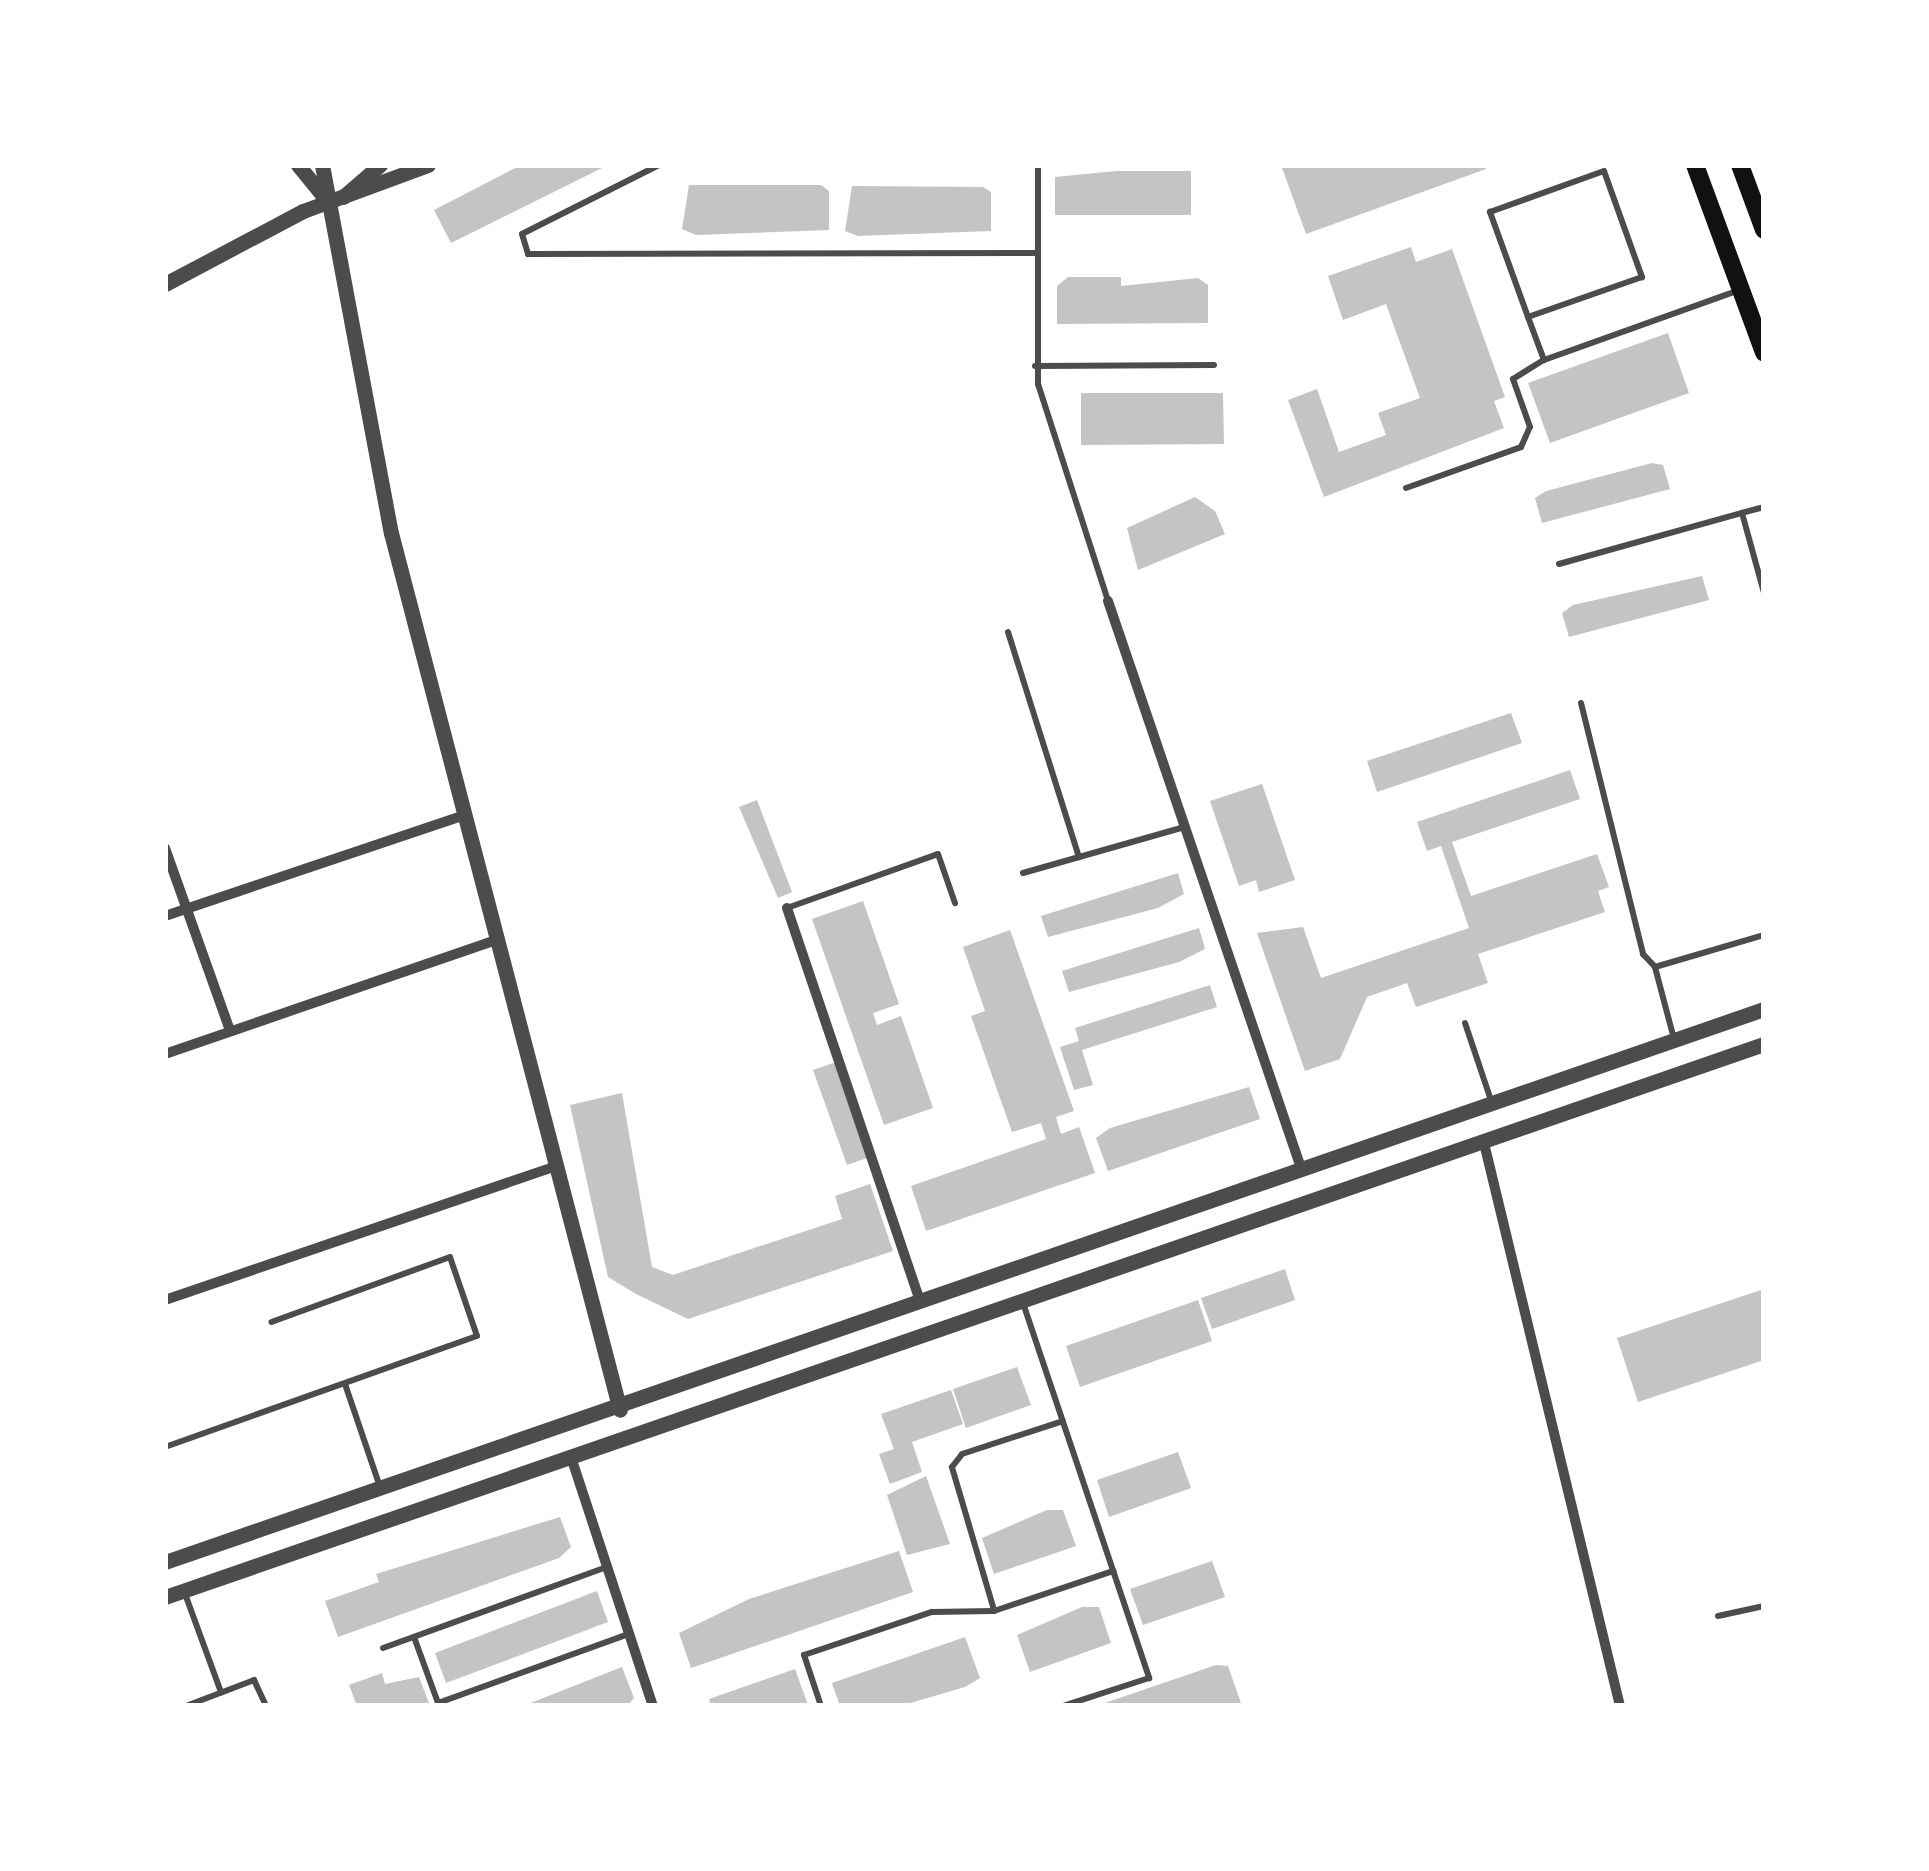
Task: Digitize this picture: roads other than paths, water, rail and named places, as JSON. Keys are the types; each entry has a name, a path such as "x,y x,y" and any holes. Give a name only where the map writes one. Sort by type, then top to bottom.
{"main road":[{"path":"1695,165 1764,353"},
{"path":"1740,165 1764,230"}],"street":[{"path":"298,165 332,206"},
{"path":"322,165 379,479 463,816 620,1410"},
{"path":"332,206 380,165"},
{"path":"165,284 428,165"},
{"path":"1108,601 1302,1170"},
{"path":"165,916 463,816"},
{"path":"165,848 230,1031"},
{"path":"787,908 920,1302"},
{"path":"165,1054 496,940"},
{"path":"165,1562 620,1410 1764,1009"},
{"path":"165,1597 1764,1044"},
{"path":"1484,1142 1620,1706"},
{"path":"165,1300 554,1167"},
{"path":"571,1457 653,1706"}],"lane":[{"path":"659,165 522,234 522,245 528,254 1035,253"},
{"path":"1038,165 1035,366 1108,601"},
{"path":"1528,317 1642,277 1604,171 1490,212 1528,317 1544,360"},
{"path":"1406,488 1521,447 1530,427 1513,379 1544,360 1741,289"},
{"path":"1035,366 1214,365"},
{"path":"1559,564 1764,507"},
{"path":"1742,513 1764,592"},
{"path":"1008,632 1079,857"},
{"path":"1582,703 1643,954 1655,967 1674,1040"},
{"path":"1024,873 1184,827"},
{"path":"787,908 938,854 955,904"},
{"path":"1655,967 1764,935"},
{"path":"1465,1024 1492,1104"},
{"path":"165,1447 477,1336 450,1258 271,1322"},
{"path":"1023,1302 1149,1678 1063,1706"},
{"path":"345,1384 380,1488"},
{"path":"994,1611 952,1466 962,1454 1063,1420"},
{"path":"383,1648 607,1568"},
{"path":"821,1706 804,1655 932,1612 994,1611 1113,1571"},
{"path":"184,1591 221,1692"},
{"path":"1718,1616 1764,1606"},
{"path":"414,1637 438,1703 629,1634"},
{"path":"186,1706 254,1680 266,1706"}]}
